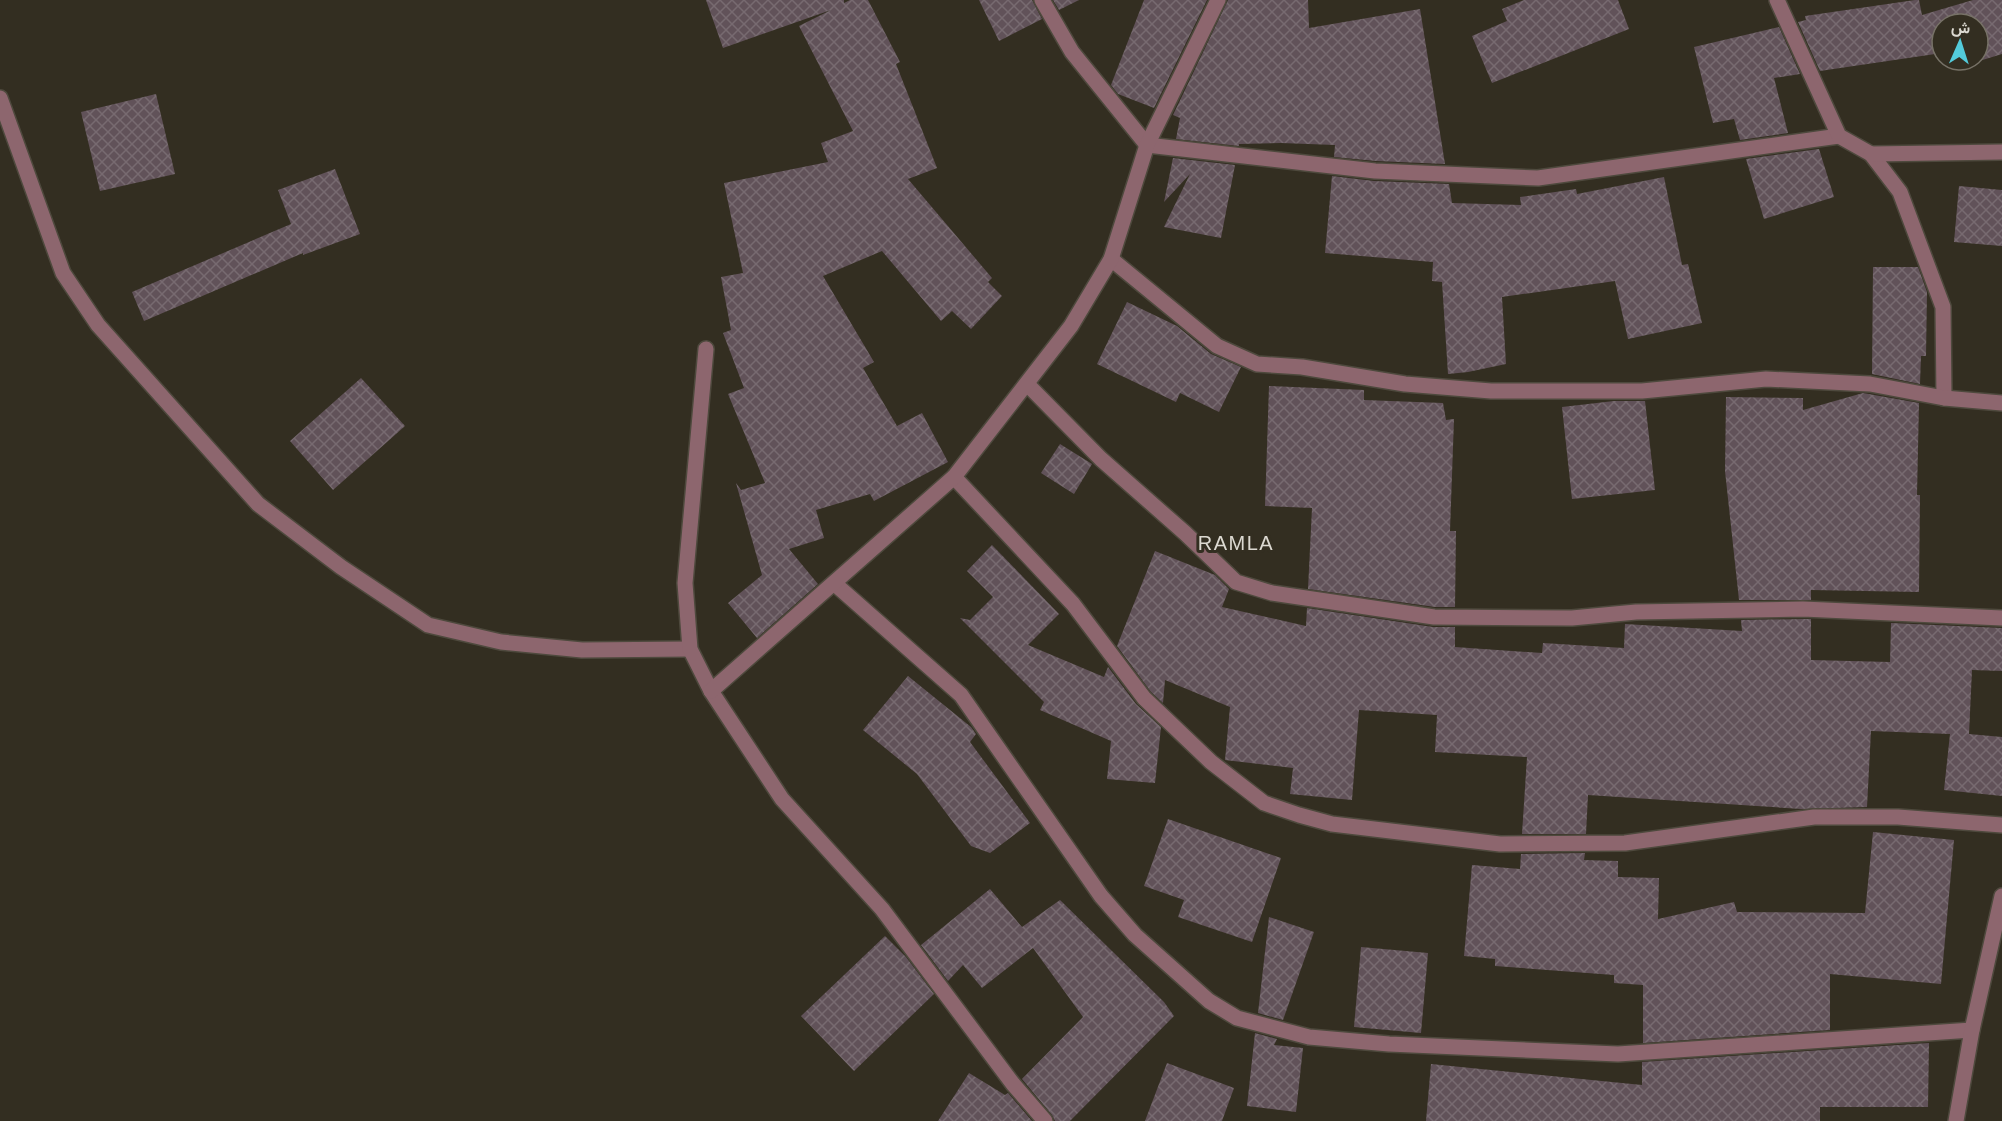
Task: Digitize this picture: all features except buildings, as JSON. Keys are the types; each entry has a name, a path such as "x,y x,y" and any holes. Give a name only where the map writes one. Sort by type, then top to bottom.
{"street":[{"path":"1042,0 1072,52 1148,145 1375,171 1538,178 1839,136"},
{"path":"711,691 954,477 1071,326 1111,259 1148,145 1218,0"},
{"path":"1777,0 1839,136 1871,154 1900,192 1943,307 1944,398"},
{"path":"0,98 63,273 98,325 258,504 341,567 428,625 501,642 582,650 690,649"},
{"path":"1871,154 2002,152"},
{"path":"1111,259 1217,346 1257,364 1302,368 1405,384 1491,391 1642,391 1766,379 1870,384 1944,398 2002,403"},
{"path":"706,350 685,583 690,649 711,691 782,799 882,909 1006,1075 1045,1121"},
{"path":"1027,384 1101,459 1185,533 1236,582 1272,592 1434,617 1572,618 1636,612 1803,609 2002,618"},
{"path":"954,477 1073,604 1144,699 1211,762 1264,803 1299,815 1332,824 1500,844 1625,843 1814,817 1898,817 2002,825"},
{"path":"835,584 961,695 1101,896 1135,935 1209,1001 1237,1018 1309,1037 1378,1043 1618,1054 1972,1030"},
{"path":"1956,1121 1972,1030 2002,896"}],"district":[{"name":"RAMLA","path":"1236,543"}]}
